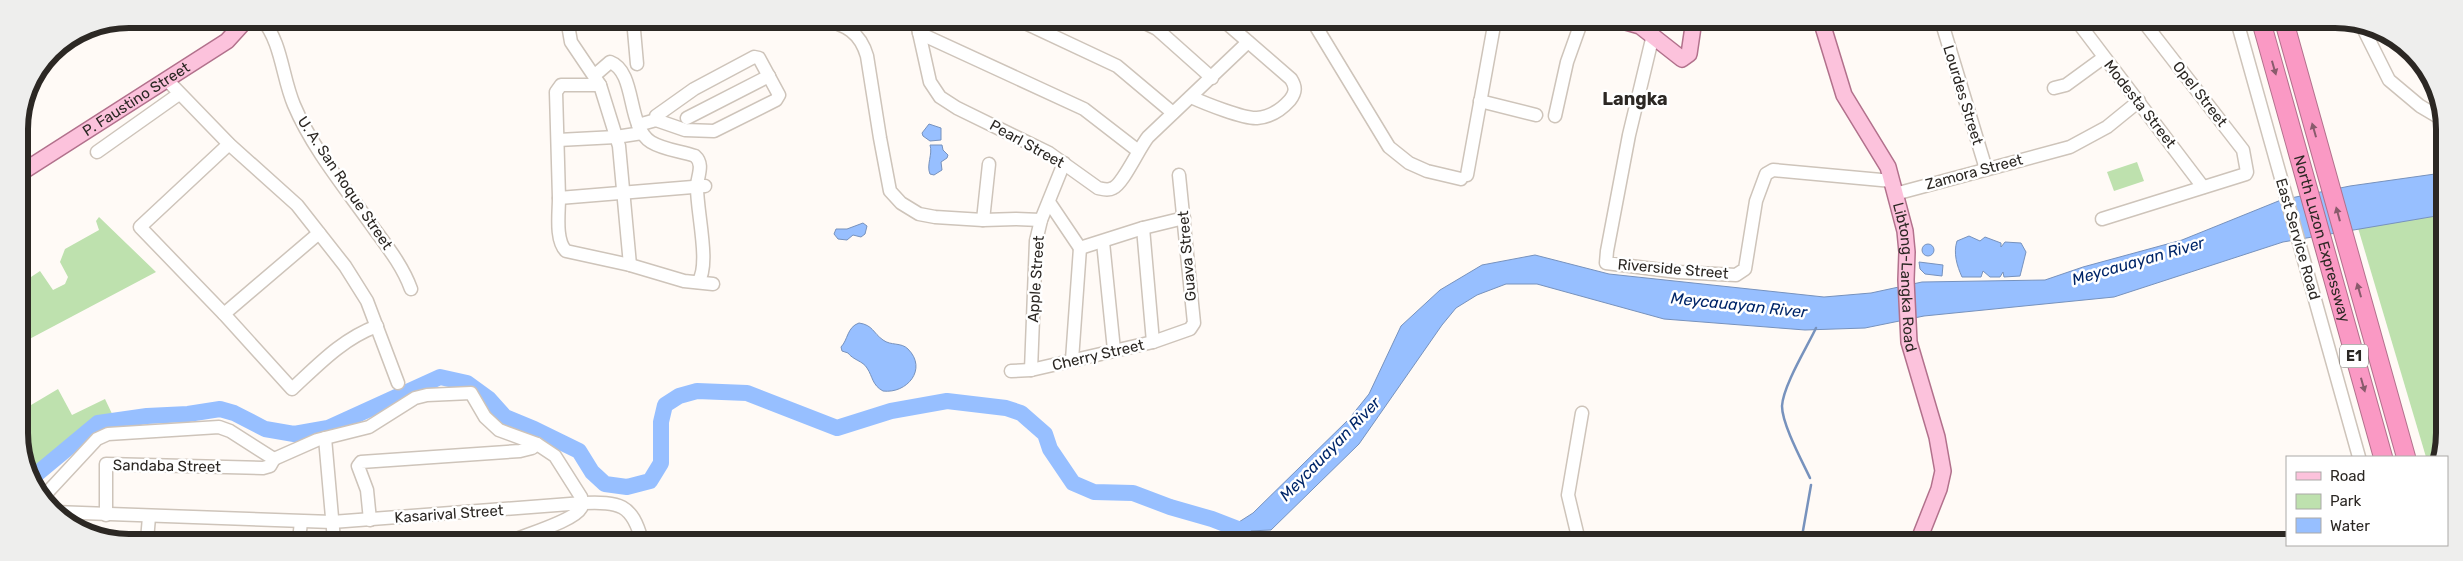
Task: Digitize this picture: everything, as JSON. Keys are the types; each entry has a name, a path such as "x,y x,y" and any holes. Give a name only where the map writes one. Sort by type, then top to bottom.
{"highway":[{"name":"North Luzon Expressway","path":"2263,28 2383,456"},
{"name":"North Luzon Expressway","path":"2286,28 2406,456"}],"main road":[{"name":"P. Faustino Street","path":"28,168 227,41 239,28"},
{"path":"1643,28 1678,57 1687,58 1693,28"},
{"name":"Libtong-Langka Road","path":"1823,28 1844,94 1888,167 1905,231 1907,252 1907,325 1910,347 1942,458 1943,471 1939,489 1921,533"}],"street":[{"name":"U. A. San Roque Street","path":"268,28 272,35 289,92 303,123 325,159 400,264 411,288"},
{"path":"569,28 571,42 597,80 616,138 630,265"},
{"path":"634,28 637,64"},
{"path":"844,28 856,34 863,42 890,191 901,203 919,214 983,220 1016,218 1041,220"},
{"name":"Pearl Street","path":"918,28 930,82 940,97 957,108 1026,140 1064,163 1098,188 1107,190 1121,182 1137,150 1148,137 1248,42"},
{"path":"1037,28 1117,66 1173,113"},
{"path":"1153,28 1212,78"},
{"path":"1191,97 1205,104 1256,118 1269,115 1284,106 1294,94 1295,86 1291,79 1232,28"},
{"path":"1317,28 1389,147 1409,163 1426,171 1464,177 1494,28"},
{"path":"1555,116 1567,62 1579,28"},
{"name":"Lourdes Street","path":"1943,28 1986,169"},
{"name":"Modesta Street","path":"2082,28 2203,187"},
{"name":"Opel Street","path":"2148,28 2243,150 2246,174 2203,187"},
{"name":"East Service Road","path":"2239,28 2359,456"},
{"path":"2365,32 2389,80 2420,106 2434,115"},
{"path":"919,33 1084,109 1137,150"},
{"name":"Riverside Street","path":"1653,35 1628,135 1606,263 1678,272 1736,275 1744,269 1756,201 1766,174 1773,170 1893,187"},
{"path":"558,140 616,138 640,129 656,120 686,124 714,131 776,100 779,94 759,58 754,57 679,98 656,116 656,120"},
{"path":"2054,88 2066,85 2104,58"},
{"path":"698,282 704,267 700,164 695,156 656,145 640,129 622,72 610,62 597,80 557,87 560,233 563,248 566,251 630,265 684,281 713,284"},
{"path":"686,124 769,76"},
{"path":"167,80 229,144 287,195 319,233 359,286 398,383"},
{"path":"97,152 180,94"},
{"path":"679,98 686,124"},
{"path":"1480,101 1536,115"},
{"name":"Zamora Street","path":"1893,187 1986,169 2070,147 2107,127 2139,101"},
{"path":"229,144 140,227 224,314 292,389 341,345 358,334 376,326"},
{"name":"Apple Street","path":"1031,370 1034,264 1041,220 1064,163"},
{"path":"983,220 989,164"},
{"name":"Guava Street","path":"1179,175 1194,323 1190,329 1183,332"},
{"path":"559,198 701,186"},
{"path":"2102,219 2203,187"},
{"path":"1049,202 1080,248 1072,360"},
{"path":"1080,248 1142,228 1184,218"},
{"path":"1142,228 1153,342"},
{"path":"224,314 319,233"},
{"path":"1103,242 1114,350"},
{"name":"Cherry Street","path":"1011,372 1031,370 1153,342 1183,332"},
{"path":"47,493 97,439 108,434 219,427 230,431 274,459 298,446 369,428 414,398 466,392 474,396 486,416 499,430 546,449 561,464 578,489 583,503 581,508 571,517 528,534"},
{"path":"1577,533 1568,495 1582,412"},
{"path":"325,438 333,534"},
{"path":"370,520 367,490 358,466 361,462 520,451 532,448 537,444"},
{"name":"Sandaba Street","path":"106,515 106,464 263,468 270,466 274,459"},
{"name":"Kasarival Street","path":"67,513 332,522 583,503 612,503 624,507 635,519 640,534"},
{"path":"148,534 149,517"},
{"path":"300,534 301,522"}],"green space":[{"path":"2137,162 2144,181 2114,191 2107,172"},
{"path":"2436,216 2436,432 2433,456 2426,456 2358,228"},
{"path":"99,217 156,272 28,340 28,272 31,277 40,271 53,290 65,284 68,277 60,262 65,249 99,230 96,221"},
{"path":"58,389 72,415 105,399 114,418 97,421 35,471 28,446 28,407"}],"water":[{"path":"929,124 941,128 941,140 930,141 923,136 922,133"},
{"path":"930,145 942,145 943,150 948,155 941,162 942,170 934,175 930,174 929,171"},
{"name":"Meycauayan River","path":"2436,174 2436,216 2283,242 2114,297 1924,316 1865,328 1805,330 1664,319 1537,284 1506,284 1477,295 1456,308 1442,325 1359,444 1271,530 1249,531 1249,533 1225,534 1228,529 1253,513 1348,420 1369,394 1401,326 1440,290 1482,265 1535,255 1609,274 1824,297 1871,293 1922,282 2045,280 2083,267 2182,240 2281,200 2350,186"},
{"path":"863,223 867,226 865,234 861,237 853,235 847,240 838,239 834,234 836,229 847,229"},
{"path":"1969,236 1980,241 1985,237 2001,243 2001,247 2005,242 2021,243 2026,252 2020,276 2004,277 2003,272 2000,277 1990,277 1983,271 1981,277 1962,277 1955,250 1957,241"},
{"path":"1926,244 1930,244 1934,250 1930,256 1926,256 1922,252 1922,248"},
{"path":"1919,262 1943,265 1942,276 1925,274 1920,269"},
{"path":"859,323 870,327 886,342 902,345 914,357 916,364 912,379 900,389 883,391 879,389 865,366 848,353 842,351 841,347 852,327"}],"waterway":[{"path":"1810,478 1785,422 1782,406 1786,388 1816,328"},
{"path":"37,474 98,423 220,409 234,413 265,429 294,434 328,428 440,377 467,383 489,399 505,417 579,451 592,472 605,484 627,487 650,481 661,463 661,422 665,405 679,396 697,391 747,393 837,428 891,411 947,401 1006,408 1021,413 1045,434 1050,449 1073,483 1094,492 1133,493 1243,531"},
{"path":"1803,533 1811,485"}],"district":[{"name":"Langka","path":"1635,99"}]}
